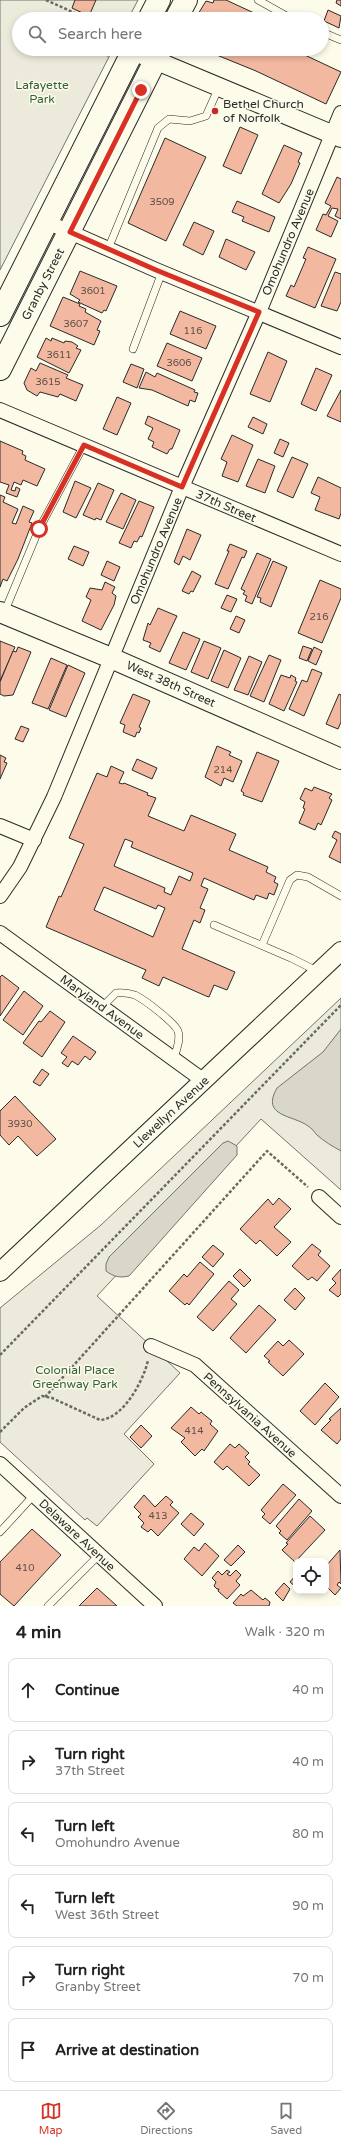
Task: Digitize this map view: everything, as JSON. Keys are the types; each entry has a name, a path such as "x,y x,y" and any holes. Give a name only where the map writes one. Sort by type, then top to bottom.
{"main road":[{"path":"153,12 159,0"},
{"path":"180,12 186,0"},
{"name":"Granby Street","path":"0,315 131,56"},
{"name":"Granby Street","path":"0,369 158,56"},
{"name":"West 38th Street","path":"2,613 111,658 341,759"}],"street":[{"path":"160,56 219,87 337,136"},
{"name":"Omohundro Avenue","path":"0,896 20,867 34,840 182,487 337,136 341,114"},
{"path":"47,222 341,347"},
{"name":"37th Street","path":"0,410 341,554"},
{"path":"0,826 34,840"},
{"name":"Maryland Avenue","path":"0,933 204,1081"},
{"name":"Llewellyn Avenue","path":"0,1272 341,951"},
{"path":"319,1197 341,1217"},
{"name":"Pennsylvania Avenue","path":"151,1346 195,1365 341,1496"},
{"name":"Delaware Avenue","path":"0,1464 155,1606"}],"lane":[{"path":"258,0 279,12"},
{"path":"329,35 341,40"},
{"path":"108,249 158,128 169,119 190,121 206,116 219,87"},
{"path":"133,350 162,272"},
{"path":"2,613 39,529 84,445"},
{"path":"262,945 290,880 297,875 308,877 341,896"},
{"path":"214,925 292,958 319,972"},
{"path":"102,1007 116,993 124,992 135,996 173,1023 178,1030 179,1038 174,1059"},
{"path":"1,1530 34,1496"},
{"path":"48,1606 99,1555"}],"path":[{"path":"46,0 73,12"},
{"path":"0,1355 341,1005"},
{"path":"45,1397 267,1151 319,1197"},
{"path":"0,1432 24,1408 42,1396 52,1398 100,1420 107,1420 115,1415 133,1394 146,1374 151,1346"}],"green space":[{"name":"Lafayette Park","path":"0,0 138,0 132,12 12,12 12,56 109,56 0,270"},
{"name":"Colonial Place Greenway Park","path":"341,998 341,1190 261,1119 97,1296 180,1373 124,1434 154,1464 97,1526 87,1518 85,1520 0,1442 0,1308 101,1225"}],"shaded area":[{"path":"341,1029 341,1151 323,1140 302,1122 281,1114 273,1105 273,1098 277,1088 323,1052"},
{"path":"228,1141 237,1146 237,1155 129,1276 123,1277 112,1275 106,1271 106,1264 109,1257 223,1143"}],"building":[{"path":"75,0 96,0 91,12 80,12 72,8"},
{"path":"214,0 226,0 252,12 199,12 206,1 213,3"},
{"path":"337,0 341,0 341,6 336,3"},
{"path":"328,10 341,16 339,28 329,23 329,12 327,12"},
{"path":"219,56 307,56 341,72 326,104 256,71"},
{"path":"240,127 258,135 241,174 223,166"},
{"path":"165,138 206,157 166,241 128,223"},
{"path":"284,145 302,153 298,162 300,163 291,184 279,203 262,194"},
{"path":"337,177 341,179 341,219 335,216 338,209 332,208 328,216 338,221 331,237 316,230 323,214 326,215 331,206 325,203"},
{"path":"237,201 275,217 269,232 242,221 244,217 232,212"},
{"path":"194,222 214,231 203,255 183,245"},
{"path":"226,239 255,252 246,270 219,257"},
{"path":"308,247 336,259 315,308 286,296 291,285 294,287 306,259 303,258"},
{"path":"80,271 117,286 106,311 104,310 102,313 78,302 80,300 70,294"},
{"path":"335,272 341,274 341,302 337,311 321,306"},
{"path":"63,297 80,304 79,306 86,309 85,312 101,321 97,330 100,331 94,345 50,326"},
{"path":"180,311 216,326 206,349 170,334"},
{"path":"46,338 51,341 52,338 64,343 65,341 72,342 78,346 76,348 81,350 69,373 37,357"},
{"path":"167,343 202,358 192,381 157,366"},
{"path":"268,352 287,361 270,402 250,394"},
{"path":"40,363 68,375 66,378 83,385 76,401 60,394 58,397 40,392 37,396 27,390 24,383 31,368 36,371"},
{"path":"131,364 144,369 137,388 123,382"},
{"path":"316,368 332,375 316,411 301,404"},
{"path":"146,372 155,377 157,373 195,390 194,392 198,393 195,402 190,400 188,406 152,390 139,388"},
{"path":"341,390 341,422 327,416"},
{"path":"117,397 131,403 117,435 103,429"},
{"path":"148,416 180,430 172,449 170,449 167,454 152,447 154,442 148,439 153,428 145,424"},
{"path":"253,417 267,424 263,434 248,427"},
{"path":"232,435 253,445 238,482 222,476 227,462 221,459"},
{"path":"280,439 289,443 283,457 274,453"},
{"path":"0,441 23,451 22,454 26,456 25,460 45,469 37,486 23,480 21,485 14,482 11,490 15,491 16,487 20,489 17,497 6,493 9,485 0,482"},
{"path":"292,457 308,464 293,498 277,491"},
{"path":"258,459 275,466 265,493 246,486"},
{"path":"318,477 341,488 341,513 339,519 315,510 320,497 311,493"},
{"path":"75,481 91,488 76,518 63,512"},
{"path":"98,483 114,490 101,520 96,518 95,520 83,515"},
{"path":"121,493 136,500 123,529 106,522"},
{"path":"0,495 5,497 3,502 18,509 12,523 16,524 23,506 34,511 29,522 32,523 18,559 7,581 3,579 0,587"},
{"path":"139,501 154,507 142,537 140,536 137,542 134,541 131,548 119,543"},
{"path":"187,529 201,535 190,560 183,556 179,565 174,562"},
{"path":"230,544 247,551 244,558 242,557 228,589 215,584 229,551 227,551"},
{"path":"74,546 89,552 83,566 68,559"},
{"path":"257,553 271,559 252,604 245,601 247,596 243,594 245,591 241,589"},
{"path":"107,561 120,567 114,581 101,575"},
{"path":"273,561 287,567 271,607 260,602 261,598 257,597"},
{"path":"192,571 201,576 193,592 191,591 189,594 182,591"},
{"path":"320,580 341,589 341,598 322,643 298,633"},
{"path":"105,582 115,587 112,593 116,596 114,605 101,630 82,621 91,600 86,597 90,588 102,590"},
{"path":"227,595 237,599 231,612 221,608"},
{"path":"158,608 177,616 160,652 149,647 151,643 143,640 148,623 150,625"},
{"path":"236,616 245,620 239,633 230,629"},
{"path":"183,632 200,639 186,670 169,663"},
{"path":"0,641 15,647 0,681"},
{"path":"204,641 221,648 208,679 191,672"},
{"path":"303,646 312,649 307,661 299,658"},
{"path":"18,647 31,652 13,695 4,696 0,694 0,682 13,651 16,652"},
{"path":"314,647 322,651 316,665 308,661"},
{"path":"224,650 241,658 228,688 211,681"},
{"path":"269,655 281,660 264,702 250,696"},
{"path":"249,656 262,662 248,695 234,690"},
{"path":"51,658 67,665 48,709 32,703"},
{"path":"68,665 85,673 66,717 49,710"},
{"path":"312,669 322,673 304,716 289,709 302,680 307,682"},
{"path":"281,675 290,678 291,675 296,678 295,681 297,682 284,711 269,704"},
{"path":"133,694 150,701 139,727 141,728 139,733 137,732 135,737 123,732 125,725 120,723"},
{"path":"339,694 341,695 341,722 338,729 326,724"},
{"path":"21,726 29,729 23,742 15,739"},
{"path":"217,746 231,752 229,755 242,761 233,782 224,778 221,786 205,777"},
{"path":"257,752 279,761 262,802 243,795 244,793 241,791"},
{"path":"0,755 6,758 4,762 7,763 0,779"},
{"path":"137,759 157,768 152,779 132,770"},
{"path":"111,766 124,772 119,783 124,783 156,798 148,816 184,831 191,815 236,834 229,850 268,867 266,872 276,877 274,882 278,884 274,895 269,893 267,899 256,895 254,900 204,878 201,886 208,889 200,908 205,910 200,923 194,920 182,949 235,972 227,990 214,985 209,997 163,977 159,986 142,978 146,970 46,927 84,844 69,838 97,773 107,777","holes":["125,839 133,842 131,847 193,873 190,881 179,876 171,895 164,892 165,888 114,866","104,887 156,909 158,905 165,908 153,937 94,910"]},
{"path":"314,787 332,794 329,798 332,800 321,825 318,823 315,830 299,823 305,809 303,808 305,802 300,799 305,788 312,791"},
{"path":"335,831 341,834 341,863 329,857 337,840 332,837"},
{"path":"2,975 19,988 0,1016 0,977"},
{"path":"24,991 43,1006 23,1035 3,1020"},
{"path":"50,1011 65,1022 42,1057 23,1043 39,1021 41,1022"},
{"path":"73,1036 96,1052 90,1060 85,1056 78,1065 72,1061 68,1067 62,1063 67,1057 61,1053"},
{"path":"42,1069 49,1074 40,1086 33,1082"},
{"path":"15,1096 56,1139 37,1156 18,1136 9,1145 0,1135 0,1111"},
{"path":"279,1198 291,1209 274,1227 291,1242 277,1256 260,1240 256,1244 240,1229 268,1199 273,1205"},
{"path":"312,1244 321,1251 318,1255 330,1266 317,1281 312,1277 308,1280 292,1266"},
{"path":"213,1245 224,1254 213,1267 202,1257"},
{"path":"200,1262 214,1274 189,1305 187,1303 185,1305 169,1291 184,1274 187,1277"},
{"path":"240,1269 251,1280 244,1287 233,1276"},
{"path":"341,1269 341,1294 338,1297 329,1290 336,1283 332,1279"},
{"path":"229,1281 239,1290 231,1299 237,1304 213,1331 197,1317"},
{"path":"295,1288 305,1298 295,1310 284,1300"},
{"path":"259,1305 276,1320 246,1353 230,1338"},
{"path":"289,1340 304,1354 283,1376 268,1362 270,1361 264,1356 278,1341 283,1346"},
{"path":"325,1383 339,1397 315,1425 300,1411"},
{"path":"191,1407 199,1414 201,1412 212,1421 210,1424 218,1431 204,1451 202,1449 195,1456 181,1442 185,1438 171,1428"},
{"path":"341,1408 341,1439 337,1444 321,1430 331,1420 329,1419"},
{"path":"141,1425 152,1436 141,1448 130,1437"},
{"path":"230,1444 235,1448 239,1444 249,1453 245,1457 250,1462 248,1464 260,1475 249,1486 227,1466 223,1470 214,1462"},
{"path":"283,1484 296,1495 270,1524 262,1517 265,1514 261,1510"},
{"path":"144,1495 155,1507 166,1496 173,1502 170,1505 179,1513 158,1536 151,1529 148,1532 141,1527 144,1523 138,1517 141,1514 134,1507"},
{"path":"299,1499 312,1511 287,1540 279,1533 281,1531 276,1526"},
{"path":"191,1513 204,1524 194,1536 181,1524"},
{"path":"310,1516 325,1530 299,1558 293,1558 293,1560 282,1550 288,1544 286,1543"},
{"path":"32,1529 61,1555 14,1606 0,1594 0,1562"},
{"path":"205,1543 219,1556 202,1576 184,1559 194,1547 199,1551"},
{"path":"238,1545 245,1552 231,1566 224,1560"},
{"path":"340,1550 341,1584 339,1582 337,1585 341,1588 335,1595 329,1589 329,1563"},
{"path":"227,1570 230,1572 227,1574 230,1576 236,1570 241,1575 236,1581 240,1585 227,1599 218,1591 219,1589 214,1586 216,1582 212,1578 218,1571 222,1575"},
{"path":"284,1583 290,1589 283,1601 275,1593"},
{"path":"97,1588 117,1606 79,1606"},
{"path":"251,1590 263,1600 265,1598 270,1602 269,1606 237,1606 233,1603 241,1594 243,1596"}],"place":[{"name":"Bethel Church of Norfolk","path":"215,111"}],"route":[{"path":"39,529 84,445 182,487 259,312 156,270 70,232 141,90"}]}
